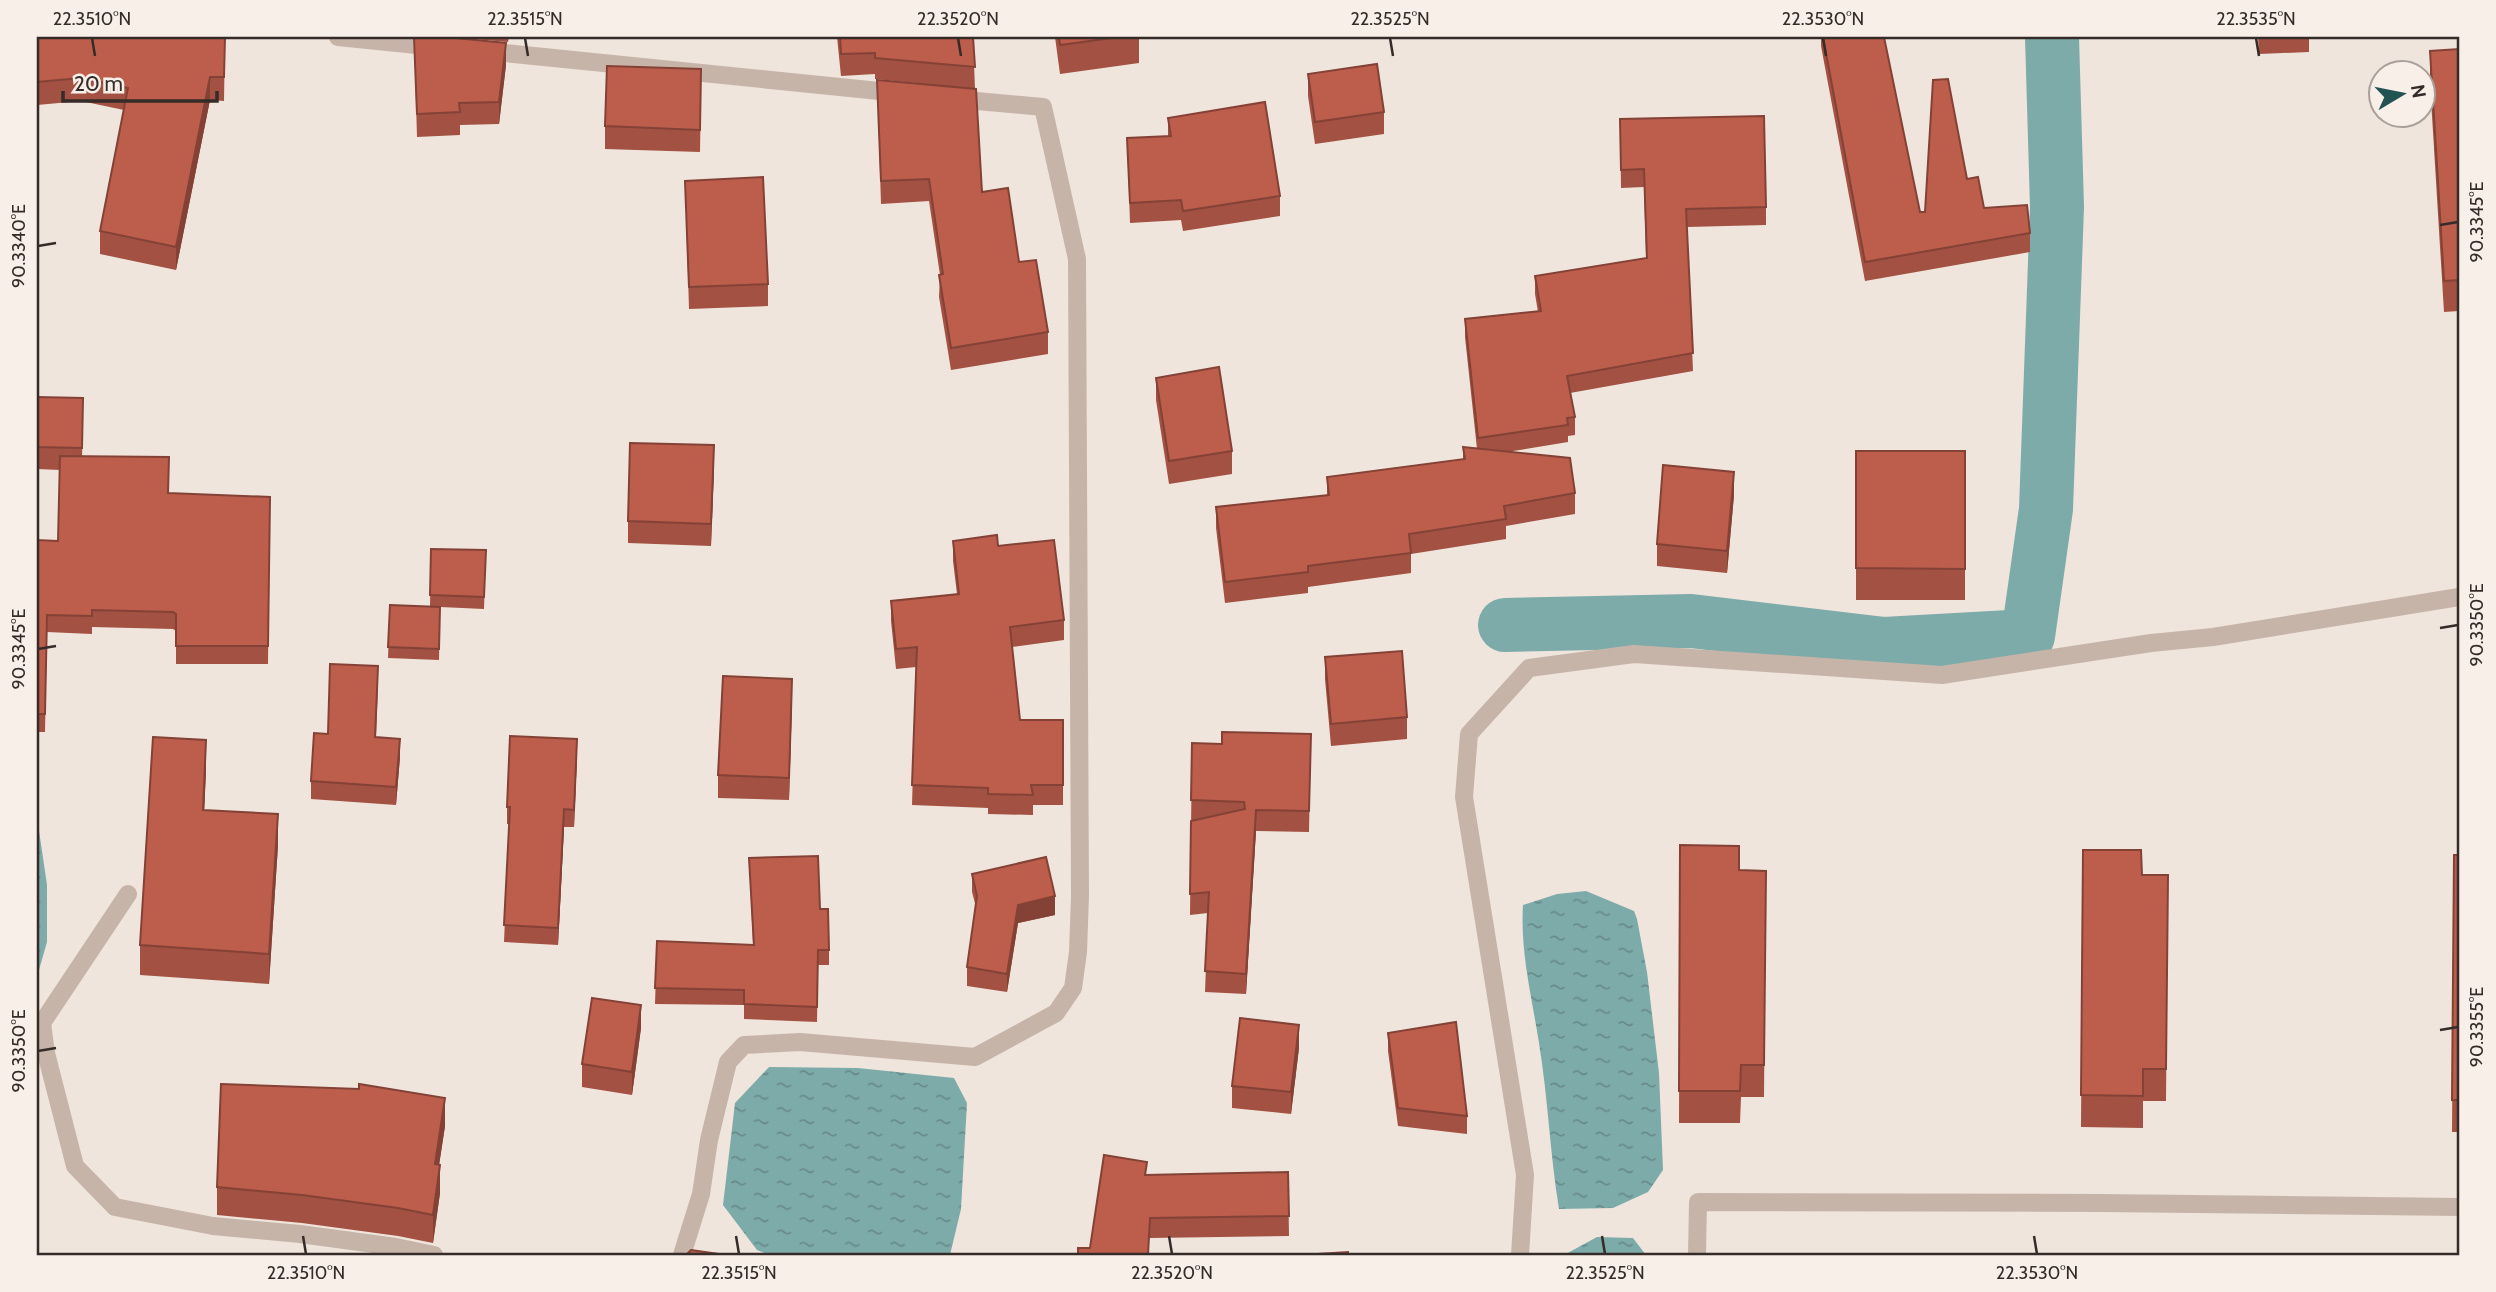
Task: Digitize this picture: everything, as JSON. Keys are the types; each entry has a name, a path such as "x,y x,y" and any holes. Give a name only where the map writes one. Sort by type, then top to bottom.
{"street":[{"path":"338,37 1043,107 1077,259 1080,896 1078,951 1073,988 1056,1013 975,1057 800,1042 744,1045 728,1062 709,1140 701,1194 682,1255"},
{"path":"1520,1255 1525,1175 1465,797 1469,734 1529,667 1634,654 1941,675 2151,643 2213,637 2459,597"},
{"path":"128,894 42,1023 46,1053 75,1166 115,1207 213,1226 300,1234 434,1255"},
{"path":"1697,1255 1698,1202 2459,1207"}],"water":[{"path":"37,817 47,885 47,942 37,977"},
{"path":"1586,891 1634,911 1637,919 1647,972 1659,1073 1663,1170 1648,1192 1613,1208 1559,1209 1542,1064 1525,957 1523,905 1557,894"},
{"path":"769,1067 858,1068 954,1078 967,1103 961,1209 950,1255 770,1255 757,1250 723,1205 735,1103"},
{"path":"1597,1237 1633,1238 1646,1255 1564,1255"}],"building":[{"path":"37,37 225,37 224,77 210,77 176,247 100,231 128,88 81,78 37,82"},
{"path":"414,37 506,43 499,102 459,103 460,112 417,114"},
{"path":"840,37 973,37 975,67 875,58 875,53 841,54"},
{"path":"1059,37 1119,37 1060,45"},
{"path":"1823,37 1884,37 1920,212 1925,212 1933,80 1948,79 1967,179 1978,177 1984,208 2027,205 2030,233 1865,262"},
{"path":"2459,49 2459,280 2444,281 2435,130 2436,60 2431,60 2430,51"},
{"path":"1377,64 1384,112 1315,122 1308,74"},
{"path":"607,66 701,69 700,130 605,126"},
{"path":"877,80 976,89 982,192 1008,188 1019,262 1036,260 1048,332 951,348 939,275 943,274 929,179 881,181"},
{"path":"1265,102 1280,196 1183,211 1181,200 1130,203 1127,138 1171,136 1168,118"},
{"path":"1764,116 1766,207 1686,209 1693,353 1567,376 1575,417 1567,418 1568,425 1478,438 1465,319 1541,311 1535,276 1647,258 1644,169 1621,170 1620,119"},
{"path":"763,177 768,284 689,287 685,181"},
{"path":"1219,367 1232,451 1169,461 1156,378"},
{"path":"37,397 83,398 82,448 37,447"},
{"path":"630,443 714,445 711,524 628,521"},
{"path":"1463,447 1570,458 1575,493 1504,506 1506,519 1409,534 1411,553 1308,566 1308,572 1225,582 1216,507 1329,495 1327,477 1465,459"},
{"path":"1856,451 1965,451 1965,569 1856,568"},
{"path":"60,456 169,457 168,493 270,497 268,646 176,646 176,614 173,612 92,610 92,616 47,615 45,714 37,714 37,540 58,541"},
{"path":"1663,465 1734,472 1727,551 1657,544"},
{"path":"997,535 998,546 1054,540 1064,620 1010,627 1020,720 1063,720 1063,785 1031,785 1033,795 988,794 988,788 912,785 917,647 896,649 891,601 959,594 953,541"},
{"path":"431,549 486,550 484,597 430,595"},
{"path":"390,605 440,607 439,649 388,647"},
{"path":"1402,651 1407,717 1331,724 1325,657"},
{"path":"330,664 378,666 375,737 400,739 396,787 311,781 314,733 328,734"},
{"path":"723,676 792,679 789,778 718,775"},
{"path":"1222,732 1311,734 1309,811 1256,810 1246,974 1205,971 1209,892 1190,894 1191,821 1245,809 1244,802 1191,800 1192,743 1222,744"},
{"path":"510,736 577,739 574,810 564,809 558,928 504,925 510,807 507,807"},
{"path":"153,737 206,740 203,810 278,814 269,954 140,945"},
{"path":"1680,845 1739,846 1739,870 1766,871 1764,1065 1741,1065 1740,1091 1679,1091"},
{"path":"2083,850 2141,850 2142,875 2168,875 2166,1069 2143,1069 2143,1096 2081,1095"},
{"path":"2454,855 2459,855 2459,1100 2452,1100"},
{"path":"818,856 820,909 828,909 829,950 818,950 817,1007 744,1004 744,990 655,988 657,941 754,945 749,858"},
{"path":"1046,857 1055,896 1018,905 1007,974 967,967 977,896 972,874"},
{"path":"592,998 641,1005 632,1072 582,1064"},
{"path":"1240,1018 1299,1025 1291,1092 1232,1086"},
{"path":"1456,1022 1467,1116 1398,1108 1388,1033"},
{"path":"221,1084 359,1089 359,1084 445,1098 435,1164 440,1165 433,1215 302,1195 217,1187"},
{"path":"1104,1155 1147,1162 1145,1175 1288,1172 1289,1216 1150,1218 1148,1255 1078,1255 1078,1248 1090,1248"},
{"path":"691,1250 726,1255 686,1255"},
{"path":"1348,1252 1348,1255 1301,1255"}],"waterway":[{"path":"1505,625 1691,621 1884,644 2028,636 2046,509 2057,207 2052,37"}]}
